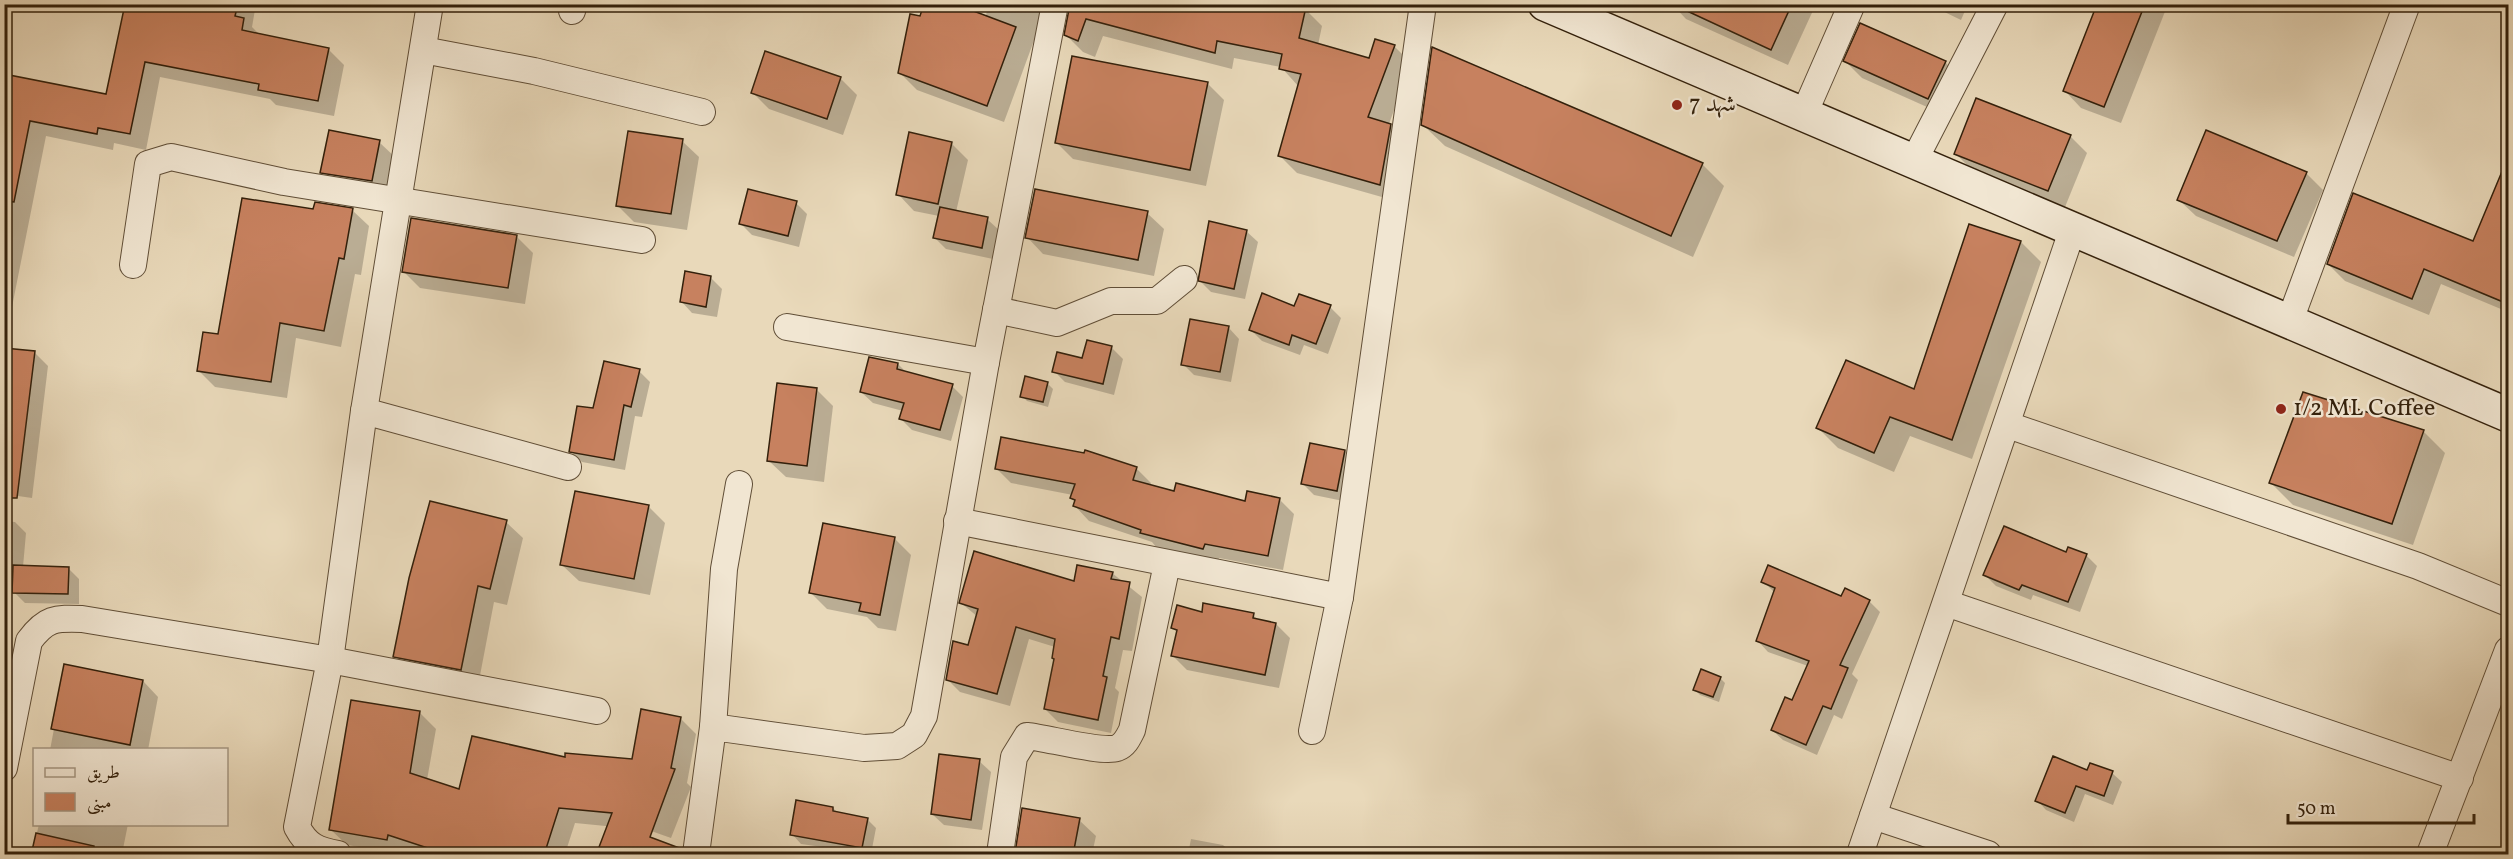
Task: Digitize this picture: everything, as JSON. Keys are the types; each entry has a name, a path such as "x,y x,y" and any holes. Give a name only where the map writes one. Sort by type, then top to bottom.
{"main road":[{"path":"1545,4 2072,231 2508,415"}],"street":[{"path":"338,855 305,843 297,827 330,660 364,411 430,4"},
{"path":"713,727 864,748 897,746 914,735 924,716 986,362 1055,4"},
{"path":"1312,731 1340,597 1423,4"},
{"path":"1804,114 1852,4"},
{"path":"1914,161 1995,4"},
{"path":"2289,323 2407,4"},
{"path":"423,50 534,71 702,112"},
{"path":"133,265 148,164 171,157 284,182 642,240"},
{"path":"1860,855 2008,425 2072,231"},
{"path":"996,310 1057,323 1111,301 1157,301 1184,279"},
{"path":"786,327 986,362"},
{"path":"364,411 568,467"},
{"path":"2008,425 2418,566 2508,603"},
{"path":"696,855 713,727 723,568 739,484"},
{"path":"957,521 1340,597"},
{"path":"1000,855 1014,757 1027,736 1097,749 1116,748 1126,741 1132,730 1167,564"},
{"path":"1946,603 2460,778"},
{"path":"4,768 29,641 38,628 55,618 82,619 330,660 597,711"},
{"path":"2430,855 2508,650"},
{"path":"1874,816 1988,855"}],"building":[{"path":"125,4 238,4 235,16 244,18 242,30 329,48 318,101 258,90 259,84 145,62 130,134 98,128 97,134 30,121 14,202 4,201 4,74 106,94"},
{"path":"924,4 955,4 1016,27 987,106 898,73 910,14 920,16"},
{"path":"1070,4 1291,4 1306,7 1299,38 1369,58 1375,39 1395,45 1368,117 1391,124 1380,185 1278,156 1301,74 1279,69 1282,54 1217,41 1215,53 1086,19 1078,41 1064,35"},
{"path":"1672,4 1792,4 1771,50"},
{"path":"2097,4 2145,4 2104,107 2063,91"},
{"path":"1860,23 1946,61 1928,99 1843,61"},
{"path":"1432,47 1703,163 1671,236 1421,125"},
{"path":"765,51 841,77 827,119 751,93"},
{"path":"1072,56 1208,82 1190,170 1055,143"},
{"path":"1976,98 2071,135 2048,191 1954,154"},
{"path":"329,130 380,140 372,181 320,173"},
{"path":"2206,130 2307,172 2277,241 2177,200"},
{"path":"628,131 683,139 671,214 616,206"},
{"path":"909,132 952,142 938,204 896,195"},
{"path":"2508,157 2508,304 2424,269 2412,299 2327,264 2353,193 2473,241"},
{"path":"748,189 797,201 788,236 739,224"},
{"path":"1035,189 1148,211 1138,260 1025,238"},
{"path":"242,198 313,209 315,202 353,208 344,259 339,258 324,331 280,323 271,382 197,371 203,332 218,334"},
{"path":"940,207 988,217 982,248 933,238"},
{"path":"411,218 517,235 508,288 402,272"},
{"path":"1209,221 1247,230 1234,289 1198,281"},
{"path":"1969,224 2021,241 1952,440 1890,417 1874,453 1816,428 1846,360 1914,389"},
{"path":"685,271 711,276 706,307 680,302"},
{"path":"1262,293 1294,306 1299,294 1331,305 1316,344 1292,335 1289,345 1249,330"},
{"path":"1190,319 1229,326 1220,372 1181,365"},
{"path":"1087,340 1112,346 1103,384 1052,372 1057,352 1082,358"},
{"path":"4,348 35,351 17,498 4,498"},
{"path":"869,357 898,363 897,369 953,384 940,430 899,419 904,403 860,392"},
{"path":"604,361 640,369 631,407 624,405 614,460 569,452 577,406 593,408"},
{"path":"1025,376 1048,382 1043,402 1020,397"},
{"path":"777,383 817,388 807,466 767,461"},
{"path":"2303,392 2424,430 2392,524 2269,483"},
{"path":"1001,437 1084,453 1085,450 1137,467 1133,480 1174,491 1176,483 1245,501 1247,491 1280,498 1268,556 1205,544 1203,549 1140,533 1141,530 1073,506 1075,500 1070,498 1075,484 995,469"},
{"path":"1310,443 1345,450 1337,491 1301,484"},
{"path":"575,491 649,505 634,579 560,565"},
{"path":"430,501 507,520 490,589 478,586 461,670 393,657 409,578"},
{"path":"823,523 895,537 880,615 859,611 861,603 809,593"},
{"path":"2004,526 2066,552 2068,547 2087,554 2068,602 2022,585 2019,590 1983,575"},
{"path":"974,551 1074,581 1077,565 1113,572 1111,579 1130,582 1119,639 1111,637 1103,676 1107,677 1098,720 1044,709 1054,659 1052,658 1055,639 1016,627 997,694 946,680 953,641 968,645 978,609 959,603"},
{"path":"13,565 69,567 68,594 12,593"},
{"path":"1768,565 1841,596 1845,588 1870,600 1840,665 1848,668 1831,709 1823,706 1806,745 1771,730 1785,697 1792,700 1809,661 1756,641 1775,588 1761,582"},
{"path":"1203,603 1254,613 1253,618 1276,623 1265,675 1171,656 1177,630 1171,628 1177,605 1202,612"},
{"path":"64,664 143,680 130,745 51,729"},
{"path":"1701,669 1721,677 1713,697 1693,690"},
{"path":"351,700 420,711 410,773 459,789 472,736 565,757 565,753 632,759 641,709 681,717 671,768 675,769 650,837 682,849 681,855 596,855 612,813 559,808 544,855 449,855 388,835 387,840 329,830"},
{"path":"939,754 980,759 971,820 931,814"},
{"path":"2053,756 2087,770 2090,763 2113,771 2104,796 2076,786 2065,813 2035,801"},
{"path":"796,800 833,807 833,811 868,818 862,848 790,835"},
{"path":"1022,808 1080,818 1073,855 1015,853"},
{"path":"36,833 94,846 93,855 31,855"}],"place":[{"name":"شهد 7","path":"1677,105"},
{"name":"1/2 ML Coffee","path":"2281,409"}]}
